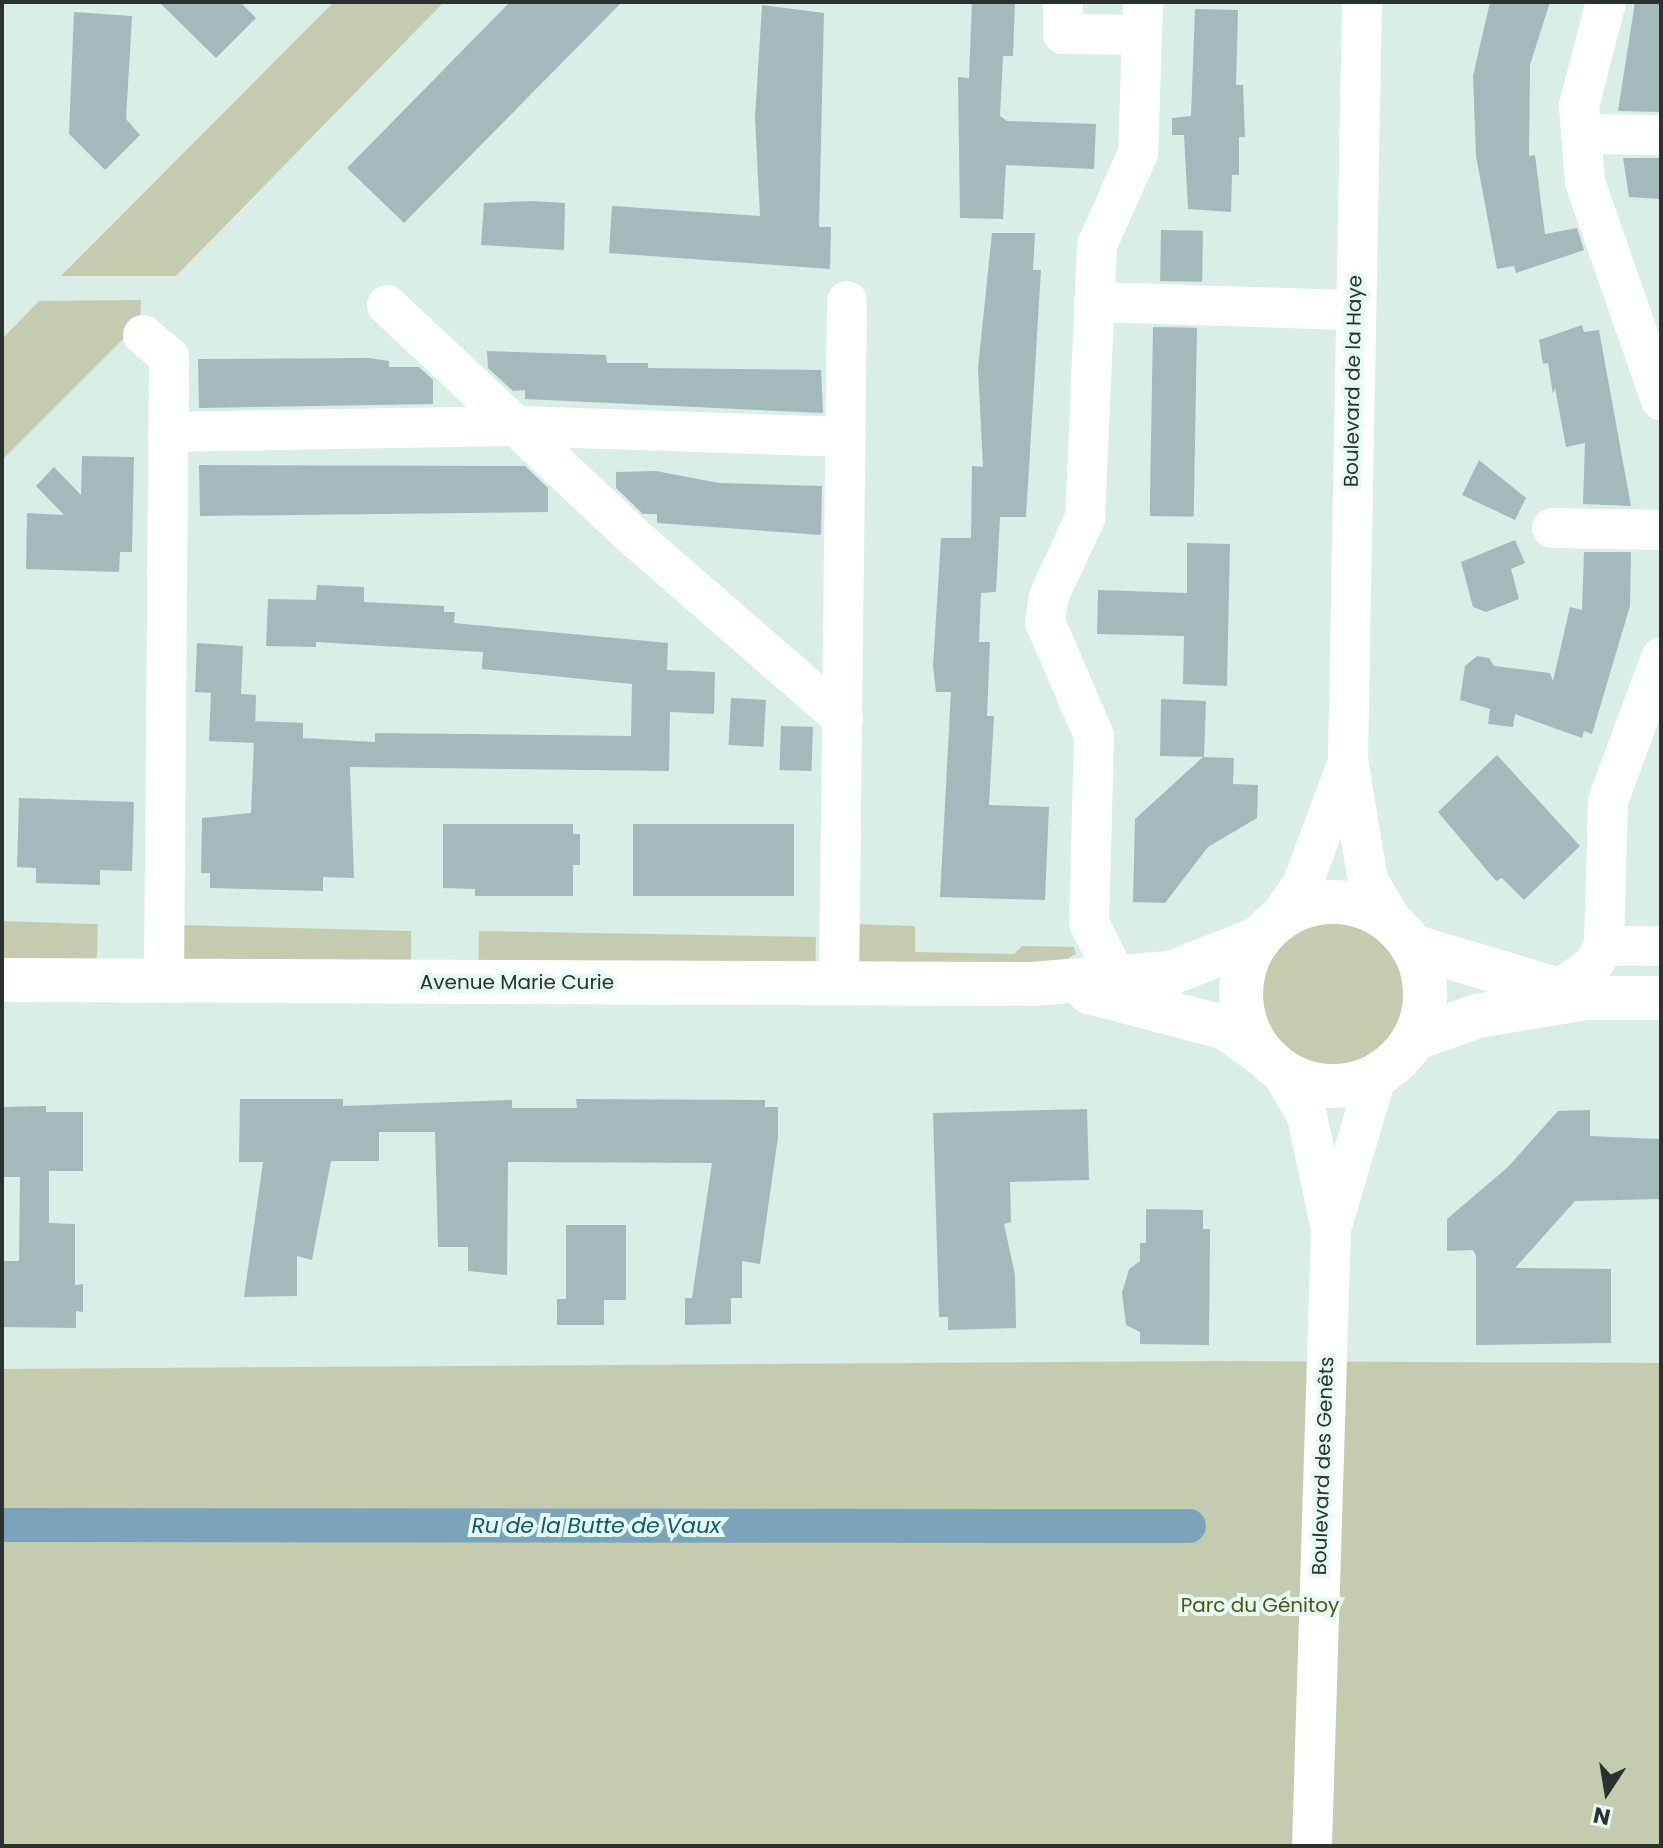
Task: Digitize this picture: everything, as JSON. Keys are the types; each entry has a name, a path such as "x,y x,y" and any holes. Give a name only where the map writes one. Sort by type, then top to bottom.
{"main road":[{"path":"1573,994 1404,936 1368,908 1338,901 1306,905 1268,929 1243,966 1239,996 1244,1025 1271,1062 1328,1087 1376,1077 1414,1039 1477,1016 1573,994 1661,998"},
{"name":"Avenue Marie Curie","path":"2,980 1031,984 1187,970 1268,929"},
{"path":"1404,936 1425,998 1414,1039"},
{"name":"Avenue Marie Curie","path":"1031,984 1170,1010 1226,1028 1271,1062"}],"street":[{"path":"1063,2 1063,34 1142,18 1138,153 1097,245 1085,518 1049,596 1045,622 1094,736 1092,936 1116,976"},
{"name":"Boulevard de la Haye","path":"1362,2 1353,310 1348,760 1368,881 1404,936"},
{"path":"1606,2 1579,106 1585,182 1602,241 1661,400"},
{"path":"1581,134 1661,135"},
{"path":"839,983 847,301"},
{"path":"1094,302 1353,310"},
{"path":"387,305 516,426 843,719"},
{"path":"143,335 169,357 164,981"},
{"path":"168,432 516,426 846,437"},
{"path":"1552,528 1661,530"},
{"path":"1573,994 1604,946 1608,801 1661,658"},
{"name":"Boulevard de la Haye","path":"1268,929 1302,885 1348,760"},
{"path":"1604,946 1661,946"},
{"name":"Boulevard des Genêts","path":"1271,1062 1307,1116 1331,1229 1312,1846"},
{"name":"Boulevard des Genêts","path":"1331,1229 1376,1077"}],"green space":[{"path":"334,2 444,2 176,276 61,276"},
{"path":"141,300 140,322 2,460 2,339 39,301"},
{"path":"2,921 98,924 97,965 2,962"},
{"path":"1336,921 1364,927 1387,943 1403,966 1409,994 1403,1022 1387,1045 1364,1061 1336,1067 1308,1061 1285,1045 1269,1022 1263,994 1269,966 1285,943 1308,927"},
{"path":"854,924 915,926 915,952 1014,954 1022,946 1074,947 1076,954 1060,963 857,963"},
{"path":"178,925 411,931 411,960 176,962"},
{"path":"479,931 816,937 815,967 478,961"},
{"name":"Parc du Génitoy","path":"1225,1361 1661,1363 1661,1846 2,1846 2,1369"}],"building":[{"path":"159,2 240,2 256,18 216,58"},
{"path":"510,2 622,2 404,223 347,168"},
{"path":"972,2 1015,3 1013,56 1003,56 1000,116 1007,121 1096,124 1094,169 1006,165 1003,219 960,218 958,77 969,78"},
{"path":"1490,2 1550,2 1530,65 1529,156 1535,155 1545,234 1577,228 1584,250 1516,273 1514,266 1497,269 1476,156 1473,76"},
{"path":"1635,2 1661,2 1661,112 1618,111"},
{"path":"762,5 824,13 819,227 831,227 830,269 609,253 612,206 760,216 755,118"},
{"path":"1195,9 1238,10 1236,85 1243,85 1245,137 1239,137 1239,175 1232,175 1231,212 1188,209 1184,135 1172,135 1172,118 1191,116"},
{"path":"74,12 132,16 126,119 140,135 105,170 69,134"},
{"path":"1623,158 1661,158 1661,199 1629,197"},
{"path":"484,203 565,203 564,250 481,245"},
{"path":"1161,230 1203,231 1202,282 1160,281"},
{"path":"992,233 1035,233 1033,270 1041,270 1026,517 1000,517 996,592 981,593 979,642 990,642 987,716 994,716 989,805 1049,807 1045,900 940,897 951,692 936,692 933,666 941,538 971,538 972,466 983,467 978,368"},
{"path":"1582,325 1584,332 1599,330 1631,506 1583,504 1585,443 1566,447 1555,388 1553,394 1548,363 1543,364 1539,340"},
{"path":"1153,327 1197,328 1194,517 1150,516"},
{"path":"487,351 606,355 607,363 648,363 648,368 821,370 823,413 525,399 525,390 513,391 488,368"},
{"path":"368,358 389,361 389,367 419,367 433,380 433,404 199,408 198,359"},
{"path":"82,456 134,457 132,552 120,552 119,572 26,569 27,513 64,515 36,486 54,467 81,495"},
{"path":"1479,460 1526,498 1515,520 1462,495"},
{"path":"199,465 525,466 548,488 548,512 200,516"},
{"path":"656,471 719,483 822,486 821,535 657,523 657,514 643,514 616,488 616,472"},
{"path":"1515,540 1525,563 1511,569 1519,599 1486,612 1473,607 1461,562"},
{"path":"1187,543 1230,544 1227,686 1183,684 1184,636 1097,634 1098,590 1187,593"},
{"path":"1584,552 1631,552 1630,606 1592,734 1584,731 1582,738 1515,714 1513,727 1488,724 1490,709 1460,700 1465,666 1477,656 1489,658 1494,666 1550,673 1553,681 1570,607 1582,610"},
{"path":"317,585 364,587 364,602 444,606 444,612 455,612 454,623 668,643 667,670 715,672 714,714 670,712 669,771 350,767 354,878 323,877 323,891 210,888 210,873 201,873 202,818 251,813 254,743 209,741 211,693 195,692 197,643 243,646 241,694 256,695 255,721 303,723 303,738 375,742 375,733 631,736 632,684 482,669 483,652 316,642 316,647 266,646 268,599 316,600"},
{"path":"731,698 766,700 763,747 729,745"},
{"path":"1161,699 1206,701 1204,757 1234,758 1233,784 1258,785 1257,818 1208,847 1165,903 1133,902 1135,819 1203,757 1160,756"},
{"path":"781,726 813,727 811,771 779,770"},
{"path":"1497,755 1580,846 1524,900 1502,878 1496,881 1438,812"},
{"path":"19,798 134,802 132,871 100,870 100,885 36,883 36,868 17,867"},
{"path":"443,824 573,824 573,834 580,834 580,865 573,865 573,896 475,896 475,889 443,888"},
{"path":"633,824 794,824 794,896 633,896"},
{"path":"240,1099 343,1099 343,1106 512,1100 512,1108 577,1108 576,1099 765,1100 765,1107 778,1107 778,1137 760,1264 742,1261 742,1298 731,1298 731,1324 685,1325 685,1298 692,1298 712,1163 508,1162 507,1275 468,1271 468,1247 438,1247 435,1132 379,1132 379,1161 331,1161 312,1260 297,1256 297,1296 244,1297 263,1162 239,1162"},
{"path":"46,1106 46,1112 83,1112 83,1171 49,1171 49,1223 75,1224 75,1285 83,1284 83,1312 76,1311 76,1328 2,1327 2,1261 19,1261 20,1177 2,1177 2,1107"},
{"path":"1087,1109 1089,1180 1010,1182 1011,1222 1004,1224 1015,1275 1016,1328 948,1330 948,1317 939,1317 933,1113"},
{"path":"1590,1110 1590,1136 1661,1139 1661,1199 1575,1201 1515,1268 1611,1269 1611,1343 1476,1345 1476,1256 1473,1250 1447,1251 1447,1219 1508,1167 1558,1111"},
{"path":"1146,1209 1203,1210 1203,1229 1210,1229 1209,1345 1140,1344 1140,1332 1126,1325 1122,1293 1129,1269 1140,1261 1140,1243 1146,1243"},
{"path":"566,1225 626,1225 626,1300 604,1300 604,1325 557,1325 557,1299 566,1299"}],"waterway":[{"name":"Ru de la Butte de Vaux","path":"2,1525 1189,1526"}]}
